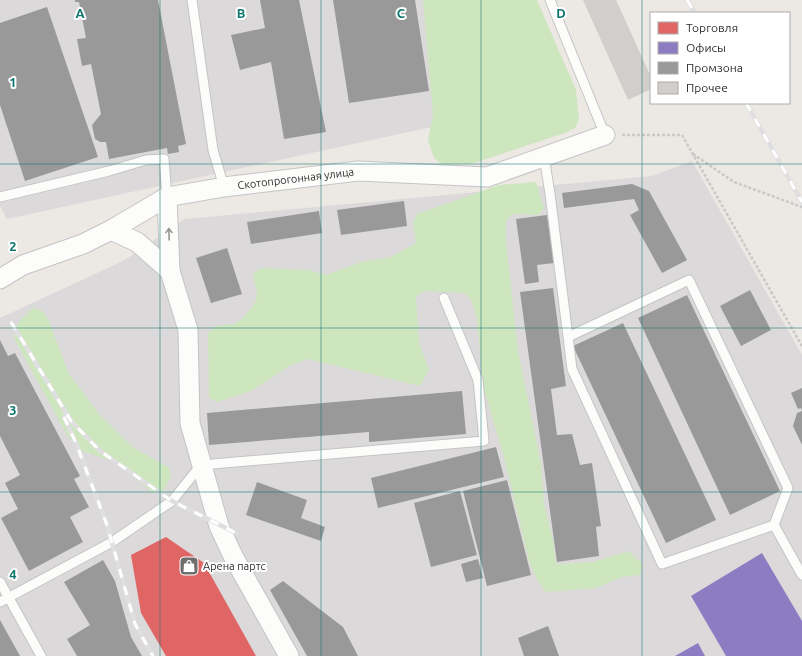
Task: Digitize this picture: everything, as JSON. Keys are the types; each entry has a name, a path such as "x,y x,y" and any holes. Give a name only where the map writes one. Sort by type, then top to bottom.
{"street":[{"name":"Скотопрогонная улица","path":"0,280 23,265 83,244 111,230 167,197 224,187 358,171 486,177 605,135"},
{"path":"167,197 170,271 188,330 190,423 201,465 222,532 234,558 289,656"},
{"path":"111,230 137,242 170,271"}],"lane":[{"path":"192,0 213,150 224,187"},
{"path":"550,0 605,135"},
{"path":"544,156 572,370 662,564 774,525"},
{"path":"0,197 109,171 146,160 164,159 167,197"},
{"path":"568,337 690,280 788,488 774,525 802,575"},
{"path":"0,602 112,542 172,501 201,465 484,441 478,380 444,298"},
{"path":"0,582 41,656"}],"path":[{"path":"605,135 682,135 802,346"},
{"path":"693,154 734,182 802,206"}],"shaded area":[{"path":"0,0 464,0 487,115 7,219 0,206"},
{"path":"692,161 802,355 802,656 0,656 0,318 125,260 185,219 652,176"}],"green space":[{"path":"423,0 537,0 576,90 579,119 575,128 565,133 471,164 442,164 434,158 428,140 433,115"},
{"path":"536,182 544,208 539,215 512,214 506,221 506,241 518,351 541,464 544,504 553,540 556,564 593,562 629,551 642,564 640,575 622,577 596,588 546,592 538,581 530,565 504,457 483,386 477,319 471,299 464,293 424,291 416,296 419,342 429,370 420,386 308,359 291,365 251,391 217,402 209,397 208,334 216,326 235,324 243,318 255,303 257,294 253,274 261,268 308,270 326,275 361,262 391,257 416,243 413,223 417,214 499,185"},
{"path":"33,308 42,311 48,319 69,374 99,414 134,448 168,467 171,476 162,493 153,493 117,463 80,450 68,437 15,340 17,325"}],"building: Торговля":[{"path":"166,537 204,563 256,656 166,656 141,613 131,555"}],"building: Офисы":[{"path":"762,553 802,621 802,656 726,656 691,596"},
{"path":"698,643 705,656 675,656"}],"building: Промзона":[{"path":"75,0 158,0 186,144 178,146 179,152 168,154 167,148 109,159 106,142 100,142 95,139 92,125 101,114 91,64 82,66 77,39 86,38 79,2 75,2"},
{"path":"260,0 299,0 326,132 284,139 271,62 240,70 231,35 265,28"},
{"path":"333,0 415,0 429,91 349,103"},
{"path":"47,7 98,157 25,181 0,105 0,23"},
{"path":"632,184 649,191 687,260 662,273 630,215 639,210 634,199 564,208 562,193"},
{"path":"404,201 407,226 341,235 337,210"},
{"path":"319,211 322,233 251,244 247,222"},
{"path":"547,215 554,263 537,265 539,282 525,284 516,219"},
{"path":"227,248 242,294 211,303 196,258"},
{"path":"553,288 566,386 551,389 557,435 572,434 580,465 592,463 601,526 596,527 599,556 557,562 520,292"},
{"path":"750,290 771,330 741,346 720,306"},
{"path":"687,295 780,491 730,515 638,318"},
{"path":"623,323 716,520 666,543 573,346"},
{"path":"0,340 8,356 15,353 80,476 74,479 89,507 70,517 83,542 29,571 1,518 18,509 5,483 20,475 0,436"},
{"path":"802,388 802,411 801,408 798,409 791,393"},
{"path":"462,391 466,434 369,442 369,432 209,445 207,413"},
{"path":"802,411 802,445 793,426 797,413"},
{"path":"496,447 504,477 378,508 371,478"},
{"path":"507,480 531,575 487,586 463,491"},
{"path":"257,482 307,500 301,518 325,527 321,541 246,515"},
{"path":"460,491 477,555 431,567 414,503"},
{"path":"478,559 483,578 466,582 461,564"},
{"path":"103,560 115,581 131,637 142,656 77,656 67,639 90,625 64,582"},
{"path":"283,581 343,627 358,656 307,656 270,590"},
{"path":"0,620 20,656 0,656"},
{"path":"548,626 559,656 524,656 518,638"}],"building: Прочее":[{"path":"583,0 616,0 650,75 650,89 628,100"}],"railway":[{"path":"687,0 694,12"},
{"path":"747,104 802,202"},
{"path":"11,322 71,421 100,451 172,501 236,533"},
{"path":"64,417 76,443 107,525 135,624 153,656"}],"place":[{"name":"Арена партс","path":"189,566"}]}
